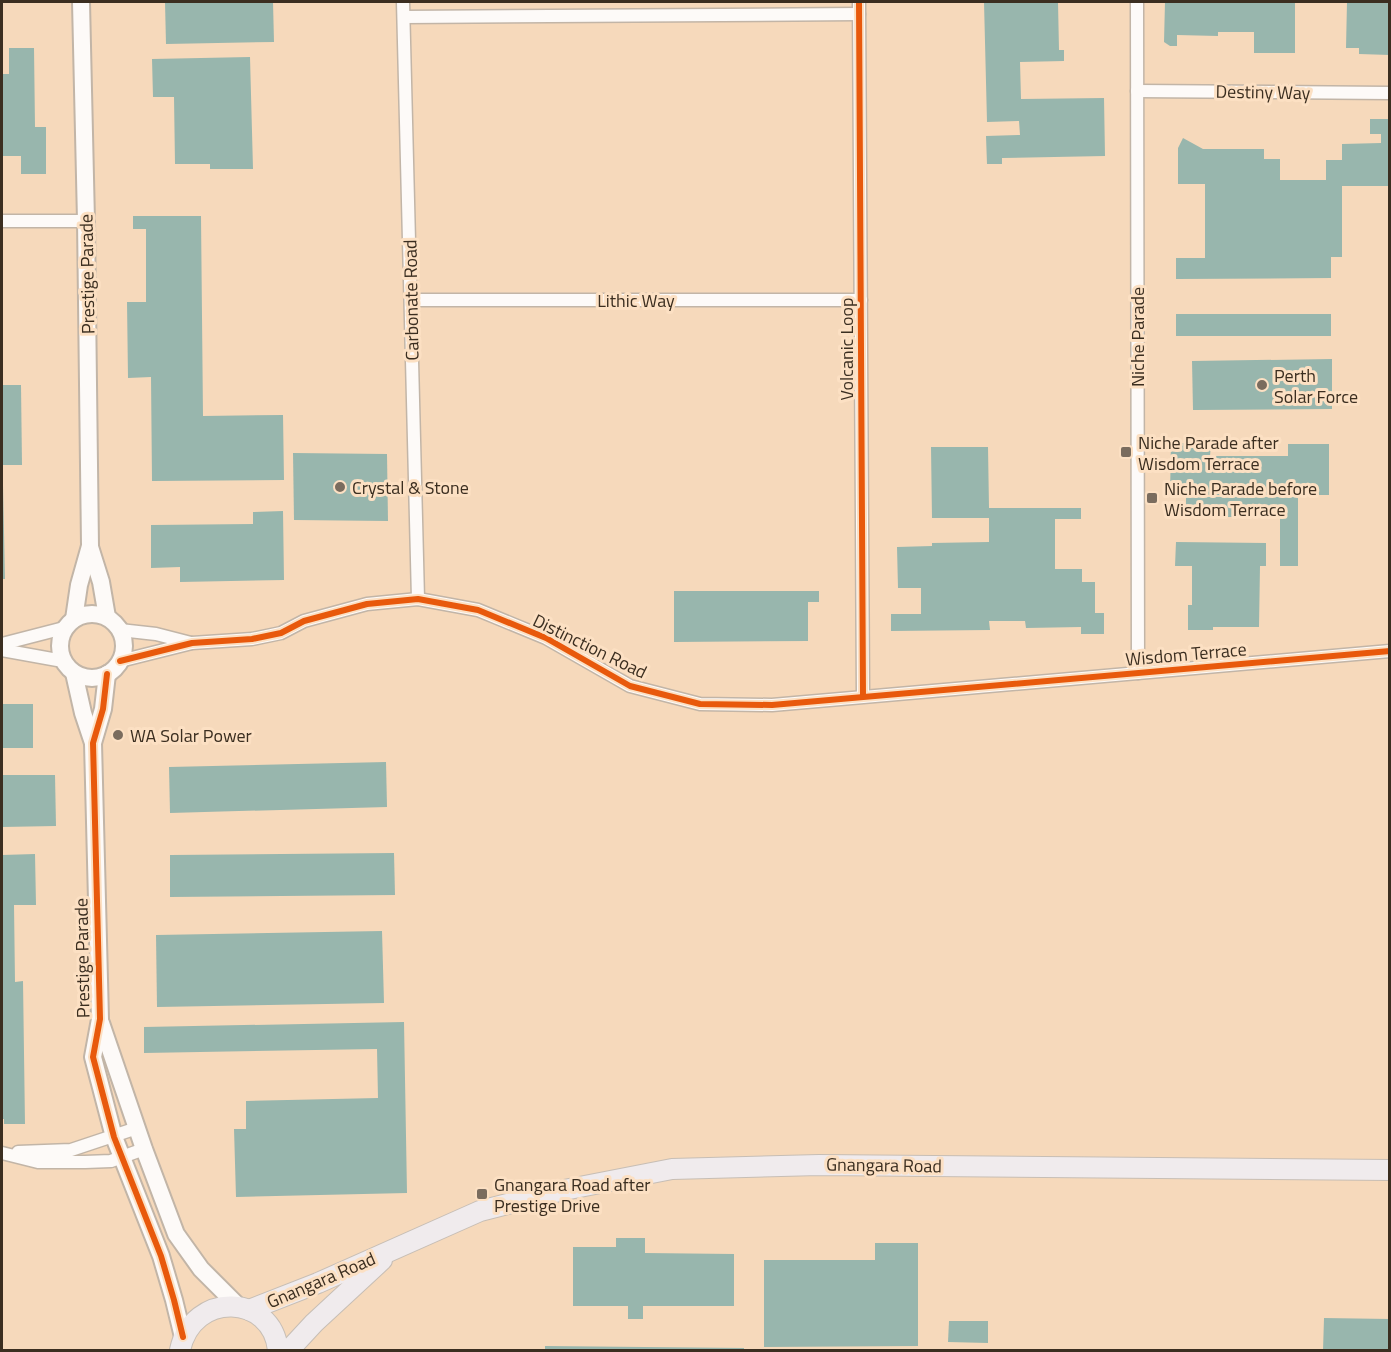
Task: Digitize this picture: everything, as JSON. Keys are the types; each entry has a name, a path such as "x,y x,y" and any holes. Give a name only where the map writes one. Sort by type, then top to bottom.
{"main road":[{"name":"Gnangara Road","path":"245,1309 318,1283 480,1211 559,1191 672,1169 831,1165 1389,1170"},
{"name":"Gnangara Road","path":"289,1350 314,1323 392,1250"},
{"name":"Gnangara Road","path":"181,1344 192,1322 207,1311 228,1306 245,1309 266,1322 277,1340 278,1350"}],"street":[{"name":"Prestige Parade","path":"81,2 90,546 107,617"},
{"name":"Carbonate Road","path":"403,2 418,599"},
{"name":"Niche Parade","path":"1137,2 1138,673"},
{"path":"404,17 859,8"},
{"name":"Volcanic Loop","path":"859,8 864,696"},
{"name":"Destiny Way","path":"1137,91 1389,93"},
{"path":"2,221 86,221"},
{"name":"Lithic Way","path":"411,300 861,300"},
{"name":"Prestige Parade","path":"69,624 90,546"},
{"name":"Distinction Road","path":"120,661 192,643 252,639 281,633 304,621 367,604 418,599 478,610 546,638 630,686 700,704 772,705 985,686"},
{"path":"2,644 69,624 90,614 107,617 120,630 124,640 124,651 120,661 107,674 96,678 84,677 69,667 2,650"},
{"path":"69,624 59,644 69,667"},
{"name":"Distinction Road","path":"120,630 156,634 192,643"},
{"name":"Wisdom Terrace","path":"985,686 1389,651"},
{"name":"Prestige Parade","path":"69,667 93,743 100,1019 93,1057 114,1137 165,1267 174,1298 181,1344"},
{"name":"Prestige Parade","path":"93,743 103,709 107,674"},
{"name":"Prestige Parade","path":"100,1019 144,1149 176,1234 201,1269 245,1309"},
{"path":"2,1153 71,1150 137,1128"},
{"path":"2,1153 38,1162 111,1161 144,1149"},
{"path":"165,1203 156,1217 165,1267"}],"shaded area":[{"path":"2,2 1389,2 1389,1350 2,1350"}],"building":[{"path":"165,2 273,2 274,42 166,44"},
{"path":"984,2 1058,2 1059,50 1064,50 1064,61 1020,62 1021,99 1104,98 1105,156 1002,158 1002,164 987,164 986,136 1020,135 1019,121 987,122"},
{"path":"1165,2 1295,2 1295,53 1254,53 1254,32 1218,32 1218,36 1177,35 1177,46 1170,46 1164,42"},
{"path":"1347,2 1390,2 1390,55 1359,54 1359,48 1346,48"},
{"path":"9,48 34,48 35,127 46,127 46,174 21,174 21,156 2,156 2,74 9,74"},
{"path":"250,57 253,169 210,169 210,164 175,164 174,97 153,97 152,59"},
{"path":"1370,119 1390,119 1390,186 1342,186 1342,257 1331,257 1331,278 1176,279 1176,258 1205,258 1205,184 1178,184 1178,148 1183,138 1203,149 1264,149 1264,159 1280,159 1280,180 1326,180 1326,160 1342,160 1342,144 1381,143 1381,134 1370,134"},
{"path":"133,216 201,216 203,416 283,415 284,480 152,481 151,377 128,378 127,302 146,302 146,229 133,229"},
{"path":"1176,314 1331,314 1331,336 1176,336"},
{"name":"Perth Solar Force","path":"1332,359 1332,409 1193,410 1192,361"},
{"path":"2,385 21,385 22,465 2,465"},
{"path":"1171,443 1211,443 1210,456 1288,456 1288,444 1329,444 1329,495 1170,495"},
{"path":"931,447 988,447 989,508 1081,508 1081,519 1055,519 1055,569 1082,569 1082,582 1095,582 1095,613 1104,613 1104,634 1081,634 1081,627 1026,628 1025,621 989,621 990,630 891,631 891,614 921,614 921,588 898,588 897,547 932,546 932,543 989,542 989,518 932,518"},
{"name":"Crystal & Stone","path":"293,453 387,454 388,521 294,520"},
{"path":"3,485 5,579 2,579"},
{"path":"1186,497 1298,497 1298,566 1280,566 1280,517 1186,517"},
{"path":"283,511 284,580 180,582 180,567 151,568 151,525 253,524 253,512"},
{"path":"1176,542 1266,543 1266,566 1260,566 1259,627 1213,627 1213,630 1188,630 1188,605 1192,605 1192,566 1175,566"},
{"path":"674,591 819,591 819,602 808,602 808,641 674,642"},
{"path":"2,704 33,704 33,748 2,748"},
{"path":"386,762 387,807 170,813 169,767"},
{"path":"2,775 55,775 56,826 2,827"},
{"path":"394,853 395,895 170,897 170,855"},
{"path":"35,854 36,905 14,905 15,982 23,981 25,1124 4,1124 4,1119 2,1119 2,855"},
{"path":"382,931 384,1003 157,1007 156,935"},
{"path":"404,1022 407,1193 236,1197 234,1129 246,1129 246,1101 378,1098 377,1049 144,1053 144,1027"},
{"path":"616,1238 645,1238 645,1253 734,1254 734,1306 643,1306 643,1319 628,1319 628,1306 573,1306 573,1247 616,1247"},
{"path":"875,1243 918,1243 918,1346 764,1347 764,1260 875,1260"},
{"path":"1324,1318 1390,1319 1390,1350 1323,1350"},
{"path":"949,1321 988,1321 988,1343 948,1342"},
{"path":"545,1346 744,1348 744,1350 545,1350"}],"cycle path":[{"path":"859,2 863,696"},
{"path":"120,661 192,643 252,639 281,633 304,621 367,604 418,599 478,610 546,638 630,686 700,704 772,705 1390,651"},
{"path":"107,674 103,709 93,743 100,1019 93,1057 114,1137 161,1256 183,1337"}],"place":[{"name":"Perth Solar Force","path":"1262,385"},
{"name":"Niche Parade after Wisdom Terrace","path":"1126,452"},
{"name":"Crystal & Stone","path":"340,487"},
{"name":"Niche Parade before Wisdom Terrace","path":"1152,498"},
{"name":"WA Solar Power","path":"118,735"},
{"name":"Gnangara Road after Prestige Drive","path":"482,1194"}]}
